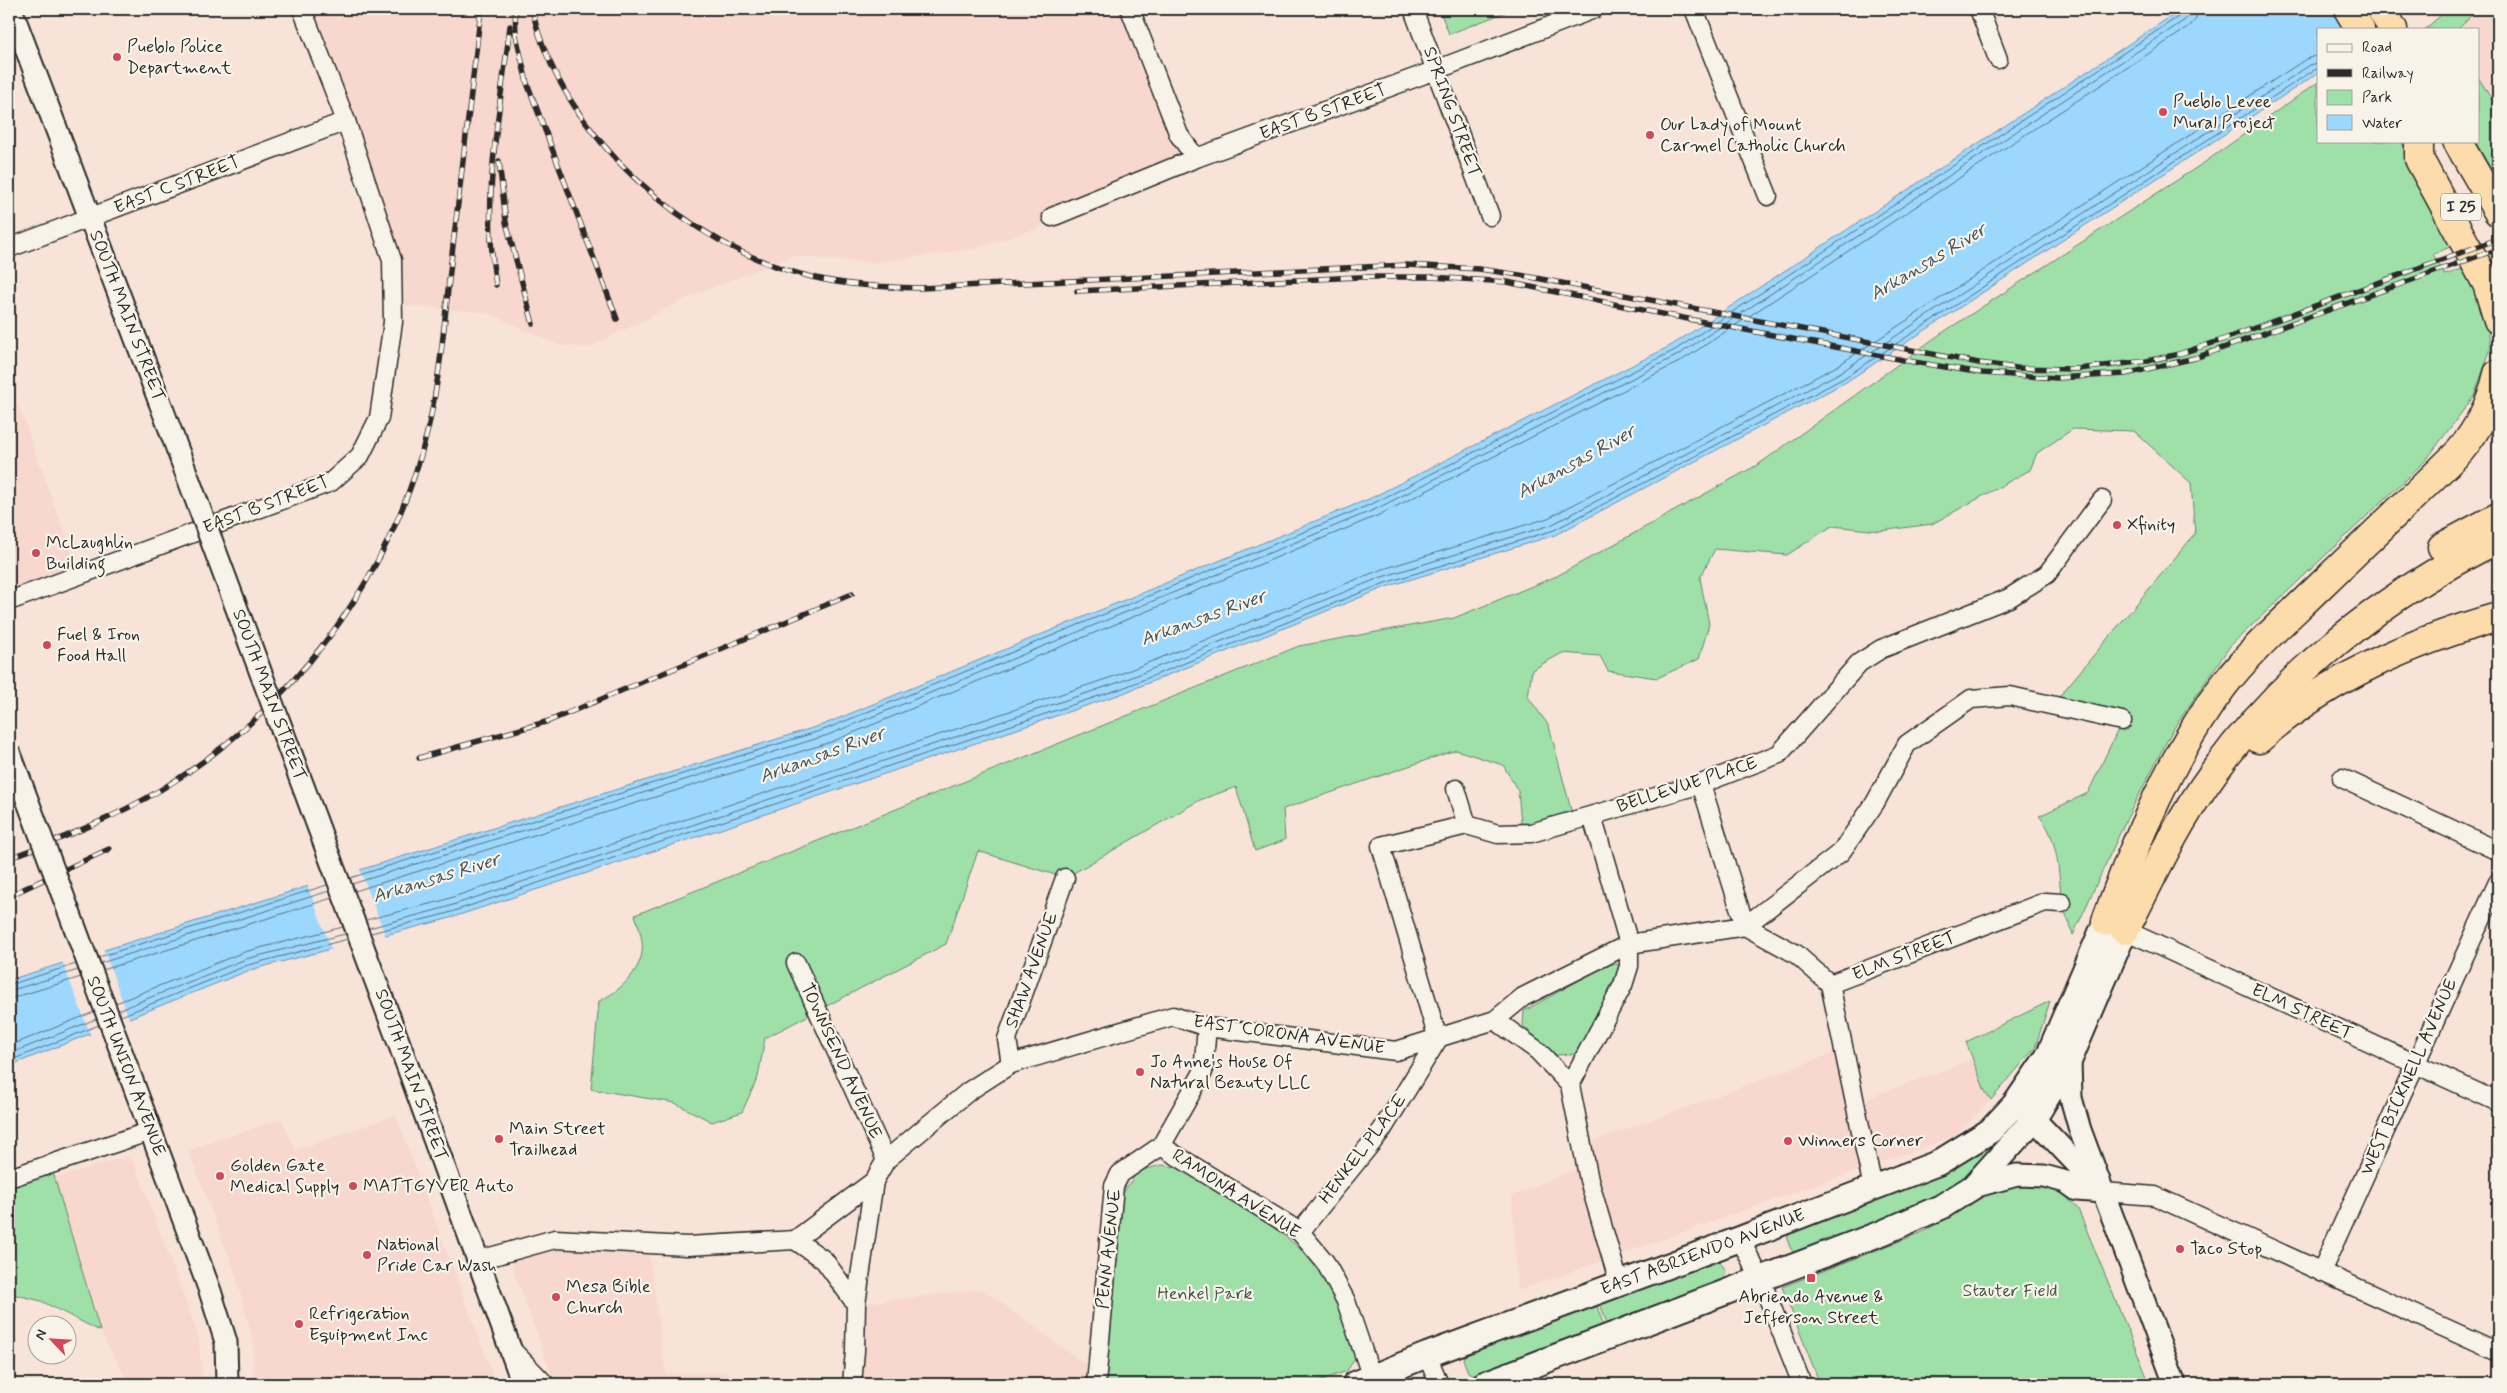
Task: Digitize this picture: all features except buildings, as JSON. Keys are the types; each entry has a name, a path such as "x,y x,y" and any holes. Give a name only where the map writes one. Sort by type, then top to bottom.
{"highway":[{"path":"2348,9 2359,28"},
{"path":"2381,9 2391,28"},
{"path":"2419,142 2419,159 2487,284 2498,320"},
{"name":"I 25","path":"2425,142 2498,272"},
{"name":"I 25","path":"2458,142 2498,212"},
{"path":"2115,925 2118,890 2161,792 2193,732 2223,686 2261,643 2460,451 2484,416 2498,374"},
{"path":"2118,890 2172,800 2231,722 2275,674 2336,619 2369,594 2440,548 2498,518"},
{"path":"2115,925 2213,772 2263,712 2319,657 2357,626 2413,586 2498,539"},
{"path":"2177,828 2257,740 2316,694 2358,671 2432,638 2498,617"}],"main road":[{"path":"1484,1384 1884,1232 1941,1207 1973,1187 2034,1119 2070,1059 2115,925"},
{"name":"EAST ABRIENDO AVENUE","path":"1364,1381 1427,1355 1740,1240 1873,1188 1938,1162 1990,1131 2015,1104 2048,1056 2115,925"}],"street":[{"name":"SOUTH MAIN STREET","path":"11,9 406,1062 523,1384"},
{"name":"EAST B STREET","path":"9,601 331,482 360,456 379,418 393,322 392,260 346,121 302,9"},
{"path":"1130,9 1179,135 1196,158"},
{"name":"SPRING STREET","path":"1413,9 1490,216"},
{"name":"EAST B STREET","path":"1052,217 1196,158 1436,70 1594,9"},
{"path":"1694,9 1768,196"},
{"path":"1978,9 1998,59"},
{"name":"EAST C STREET","path":"9,248 346,121"},
{"name":"BELLEVUE PLACE","path":"1438,1039 1381,846 1467,825 1498,834 1531,833 1701,784 1779,754 1859,663 1881,649 2009,598 2046,574 2102,500"},
{"path":"1744,926 1842,852 1875,803 1907,744 1971,699 2010,696 2122,721"},
{"name":"SOUTH UNION AVENUE","path":"9,751 103,1008 151,1130 226,1342 227,1384"},
{"path":"2342,778 2498,851"},
{"path":"1701,784 1744,926 1796,954 1830,984 1873,1188"},
{"path":"1456,789 1467,825"},
{"path":"1570,1085 1623,985 1629,966 1629,944 1592,816"},
{"name":"SHAW AVENUE","path":"1011,1064 1007,1039 1065,878"},
{"name":"WEST BICKNELL AVENUE","path":"2321,1272 2498,882"},
{"name":"ELM STREET","path":"1830,984 2045,902 2062,903"},
{"name":"ELM STREET","path":"2115,925 2498,1102"},
{"name":"EAST CORONA AVENUE","path":"795,1240 874,1181 886,1160 969,1091 1011,1064 1173,1016 1207,1026 1396,1051 1495,1020 1523,997 1629,944 1744,926"},
{"name":"TOWNSEND AVENUE","path":"796,963 886,1160"},
{"path":"1495,1020 1538,1051 1570,1085 1589,1180 1619,1283"},
{"name":"PENN AVENUE","path":"1096,1384 1114,1186 1120,1174 1161,1146 1204,1072 1207,1026"},
{"name":"HENKEL PLACE","path":"1300,1232 1382,1130 1438,1039"},
{"path":"2070,1059 2071,1098 2080,1130 2175,1384"},
{"path":"2015,1104 2034,1119 2104,1192"},
{"path":"9,1178 151,1130"},
{"name":"RAMONA AVENUE","path":"1161,1146 1300,1232 1325,1262 1346,1301 1364,1381"},
{"path":"1973,1187 2017,1174 2044,1176 2066,1182 2077,1190 2155,1196 2498,1352"},
{"path":"852,1384 856,1351 856,1304 874,1181"},
{"path":"479,1260 555,1239 687,1246 795,1240 824,1260 856,1304"},
{"path":"1740,1240 1761,1280 1802,1384"},
{"path":"510,1348 545,1384"},
{"path":"1427,1355 1439,1384"}],"shaded area":[{"path":"302,9 1130,9 1196,158 1052,217 1039,228 972,249 873,263 793,256 698,293 590,347 560,346 488,313 393,304 392,260"},
{"path":"2478,9 2498,9 2498,110 2480,80 2480,28 2458,28"},
{"path":"9,379 80,575 9,601"},
{"path":"1844,1049 1855,1103 1973,1059 1985,1091 1991,1100 1955,1136 1517,1291 1512,1196 1585,1165 1581,1146"},
{"path":"396,1115 492,1373 490,1379 485,1384 253,1384 254,1344 234,1270 188,1150 281,1119 296,1150"},
{"path":"128,1156 134,1162 199,1337 202,1384 129,1384 100,1331 54,1178"},
{"path":"555,1239 648,1244 666,1374 730,1372 727,1384 555,1384 513,1269 510,1252"},
{"path":"983,1289 1097,1373 1096,1384 852,1384 856,1304"}],"green space":[{"path":"1439,9 1514,9 1449,34"},
{"path":"2448,9 2478,9 2458,28 2426,28"},
{"path":"2480,80 2498,110 2498,181 2476,142 2480,142"},
{"path":"2317,83 2317,142 2402,142 2455,245 2433,254 2445,275 2468,267 2484,302 2491,348 2474,396 2426,460 2230,646 2172,731 2126,820 2073,935 2062,901 2054,845 2046,825 2039,816 2088,793 2122,721 2052,705 2195,534 2191,483 2134,431 2073,429 2037,453 2030,470 1932,524 1880,531 1832,526 1787,555 1715,549 1700,578 1709,624 1699,659 1657,678 1608,671 1600,656 1562,653 1532,670 1528,697 1549,726 1574,821 1522,833 1518,791 1503,765 1456,750 1283,809 1285,840 1255,851 1236,787 1200,800 1065,878 978,851 946,944 765,1038 758,1077 742,1112 712,1122 675,1103 591,1089 599,1001 623,985 630,978 640,961 642,942 635,915 1299,646 1454,618 1557,576 1759,464 1939,335 2205,162"},
{"path":"1610,963 1621,965 1577,1054 1556,1055 1523,1026 1524,1011"},
{"path":"2050,1001 2035,1048 1991,1100 1985,1091 1966,1042"},
{"path":"2001,1135 2004,1138 1981,1164 1953,1186 1932,1199 1888,1220 1796,1254 1790,1247 1789,1232 1936,1176 1978,1154"},
{"name":"Henkel Park","path":"1162,1165 1181,1168 1252,1213 1287,1238 1315,1265 1334,1297 1356,1356 1347,1371 1311,1384 1107,1384 1123,1193 1138,1171"},
{"path":"51,1166 100,1331 78,1320 78,1316 70,1316 41,1301 9,1293 9,1178"},
{"name":"Stauter Field","path":"2009,1182 2057,1187 2078,1209 2150,1384 1820,1384 1782,1287 1923,1232"},
{"path":"1718,1260 1726,1270 1723,1280 1607,1324 1600,1303"},
{"path":"1596,1303 1604,1326 1476,1375 1468,1372 1463,1359 1466,1353"}],"water":[{"name":"Arkansas River","path":"2182,9 2402,9 2378,28 2317,28 2317,74 1846,382 1555,535 1386,587 1121,694 736,824 447,919 250,970 9,1066 9,980 825,724 1371,498 1672,345"}],"pier":[{"path":"359,867 386,937 332,951 307,884"},
{"path":"103,948 130,1021 91,1036 62,961"}],"railway":[{"path":"9,858 106,819 144,800 209,757 253,721 293,680 329,636 361,589 388,540 410,487 427,433 441,352 481,9"},
{"path":"515,9 516,35 527,83 617,319"},
{"path":"532,9 547,55 570,100 600,141 636,179 677,213 720,241 766,263 812,277 853,284 921,288 1406,265 1479,269 1520,275 1979,363 2017,368 2078,369 2147,361 2179,354 2498,239"},
{"path":"496,285 490,221 491,188 497,123 510,26"},
{"path":"499,161 506,222 533,324"},
{"path":"1077,291 1358,277 1432,277 1507,282 1662,314 1914,362 1982,373 2057,378 2125,374 2195,358 2498,249"},
{"path":"419,758 549,721 852,594"},
{"path":"13,894 109,849"}],"place":[{"name":"Pueblo Police Department","path":"117,57"},
{"name":"Pueblo Levee Mural Project","path":"2163,112"},
{"name":"Our Lady of Mount Carmel Catholic Church","path":"1650,135"},
{"name":"Xfinity","path":"2117,525"},
{"name":"McLaughlin Building","path":"36,553"},
{"name":"Fuel & Iron Food Hall","path":"47,645"},
{"name":"Jo Anne's House Of Natural Beauty LLC","path":"1140,1072"},
{"name":"Main Street Trailhead","path":"499,1139"},
{"name":"Winners Corner","path":"1788,1141"},
{"name":"Golden Gate Medical Supply","path":"220,1176"},
{"name":"MATTGYVER Auto","path":"353,1186"},
{"name":"Taco Stop","path":"2180,1249"},
{"name":"National Pride Car Wash","path":"367,1255"},
{"name":"Abriendo Avenue & Jefferson Street","path":"1811,1278"},
{"name":"Mesa Bible Church","path":"556,1297"},
{"name":"Refrigeration Equipment Inc","path":"299,1324"}]}
